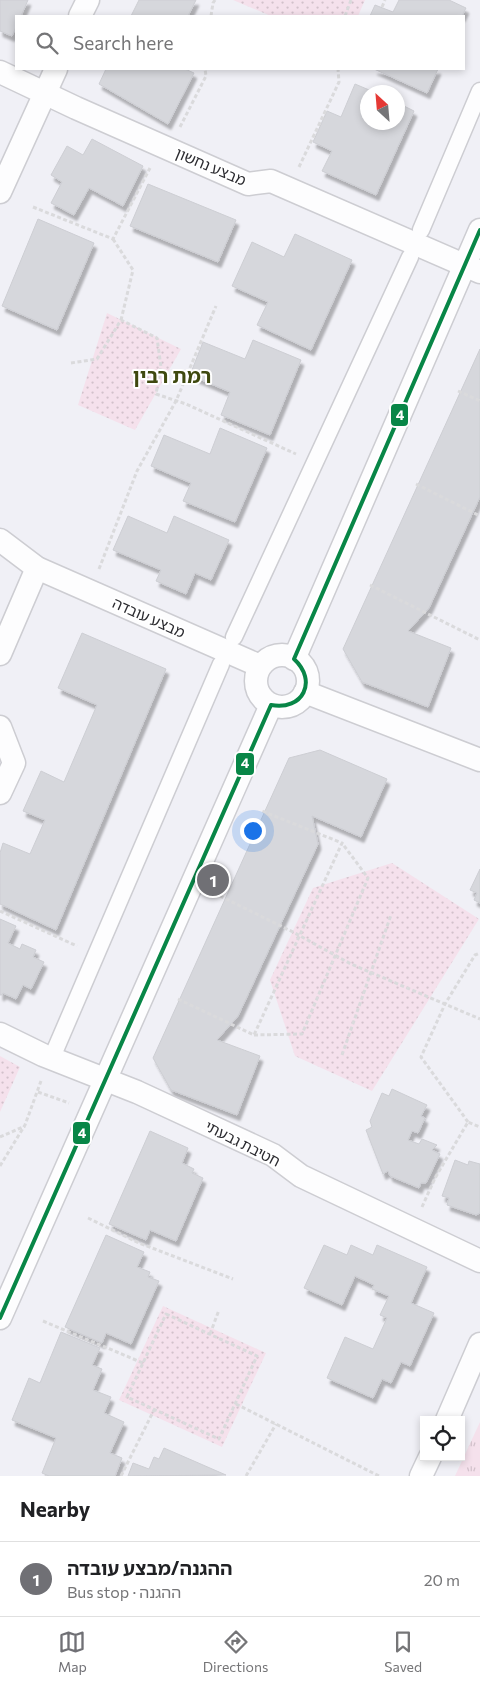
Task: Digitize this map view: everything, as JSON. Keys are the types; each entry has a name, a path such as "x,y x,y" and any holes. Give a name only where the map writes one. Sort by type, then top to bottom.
{"street":[{"path":"80,15 88,0"},
{"path":"0,192 56,70"},
{"name":"מבצע נחשון","path":"0,72 46,92 76,108 169,140 248,184 271,181 473,268"},
{"path":"422,230 480,91"},
{"path":"294,659 473,268 480,230"},
{"path":"234,637 410,257"},
{"name":"מבצע עובדה","path":"0,540 37,568 260,666"},
{"path":"0,654 37,568"},
{"path":"281,655 294,659 304,667 307,675 305,692 293,704 285,707 272,705 262,698 257,691 256,674 260,666 273,656 281,655"},
{"path":"56,1048 221,664"},
{"path":"305,692 480,760"},
{"path":"0,1318 272,705"},
{"path":"0,727 14,763 0,793"},
{"name":"חטיבת גבעתי","path":"0,1034 43,1055 137,1092 273,1155 301,1176 480,1261"},
{"path":"449,1416 480,1344"},
{"path":"421,1476 428,1461"}],"path":[{"path":"212,15 215,0"},
{"path":"346,15 351,0"},
{"path":"382,8 385,0"},
{"path":"113,239 206,76 206,70"},
{"path":"297,172 338,82 338,70"},
{"path":"33,207 113,239 133,270 120,320 97,359 70,363"},
{"path":"99,570 137,471 176,400 216,306"},
{"path":"120,320 156,338 161,367 156,394 176,400 315,462"},
{"path":"458,391 480,401"},
{"path":"416,484 480,516"},
{"path":"370,585 480,640"},
{"path":"178,999 254,1035 302,1034 368,878 342,843 262,811"},
{"path":"254,1035 342,843"},
{"path":"193,882 334,955 480,1019"},
{"path":"0,911 71,943"},
{"path":"342,1055 391,915"},
{"path":"480,953 474,955 445,1004 421,1057 468,1122 480,1127"},
{"path":"0,1166 25,1126 43,1076"},
{"path":"38,1092 74,1105"},
{"path":"413,1229 435,1178 468,1122"},
{"path":"0,1138 25,1126"},
{"path":"88,1218 139,1243 233,1279"},
{"path":"210,1334 219,1310"},
{"path":"166,1314 210,1334 257,1356 219,1439 128,1397 166,1314"},
{"path":"43,1321 144,1363"},
{"path":"236,1404 379,1476"},
{"path":"121,1476 154,1410"},
{"path":"246,1476 276,1424"}],"green space":[{"path":"233,0 365,0 358,15 269,15"},
{"path":"107,313 181,349 135,430 78,405"},
{"path":"392,863 479,919 372,1091 295,1056 270,980 313,888"},
{"path":"0,1056 20,1067 0,1112"},
{"path":"163,1306 266,1353 222,1447 119,1400"},
{"path":"480,1422 480,1476 455,1476 462,1461 465,1461 465,1454"}],"building":[{"path":"0,0 28,0 21,15 15,15 15,29 12,36 0,31"},
{"path":"139,0 196,0 188,15 132,15"},
{"path":"399,0 449,0 466,8 462,15 370,15 375,5 393,12"},
{"path":"106,70 187,70 194,73 168,124 99,84"},
{"path":"376,70 438,70 427,93"},
{"path":"355,84 360,86 360,130 405,130 405,106 414,111 376,195 322,171 332,151 313,142 327,111 341,117"},
{"path":"92,139 143,166 123,206 89,188 74,215 51,203 62,182 51,175 67,146 83,155"},
{"path":"148,184 236,220 218,262 130,226"},
{"path":"38,219 94,243 57,330 2,306"},
{"path":"295,234 352,260 311,350 257,325 268,302 232,286 252,242 284,257"},
{"path":"253,340 301,360 270,435 221,415 230,392 190,375 203,342 245,359"},
{"path":"480,349 480,497 429,608 408,631 451,648 428,707 362,682 343,649"},
{"path":"220,428 267,448 235,522 183,501 191,483 151,466 164,435 210,454"},
{"path":"128,516 167,533 174,516 229,540 211,580 195,573 186,594 156,581 161,570 113,550"},
{"path":"82,633 166,669 56,930 0,904 0,853 3,843 30,854 45,820 23,811 41,771 64,782 97,705 58,688"},
{"path":"320,750 387,779 361,837 312,816 318,844 238,1016 217,1040 260,1056 237,1115 171,1090 153,1058 289,758"},
{"path":"480,869 480,903 474,900 477,893 470,890"},
{"path":"0,919 16,926 8,943 20,949 22,944 36,950 33,957 44,962 31,989 23,985 16,999 3,993 0,995"},
{"path":"392,1089 427,1105 421,1116 425,1118 418,1133 412,1131 408,1140 419,1144 422,1139 437,1145 432,1150 440,1154 426,1183 421,1183 419,1188 390,1176 388,1171 383,1174 366,1130 372,1127 370,1121 382,1093 389,1096"},
{"path":"150,1131 188,1148 182,1163 194,1169 192,1173 203,1178 176,1241 150,1230 146,1240 109,1224"},
{"path":"455,1160 468,1165 469,1161 480,1164 480,1213 476,1215 447,1205 449,1198 442,1196"},
{"path":"106,1235 144,1252 137,1267 150,1272 148,1277 159,1281 131,1344 106,1333 102,1343 65,1327"},
{"path":"324,1245 347,1255 351,1245 373,1255 377,1245 427,1267 411,1303 434,1313 410,1366 401,1362 391,1383 382,1379 373,1398 327,1378 345,1337 373,1349 387,1318 380,1315 389,1296 372,1289 374,1285 355,1276 342,1305 304,1288"},
{"path":"61,1332 100,1348 92,1365 102,1369 93,1390 111,1397 104,1413 124,1422 110,1453 122,1458 115,1476 49,1476 42,1473 56,1438 12,1420 29,1378 40,1383"},
{"path":"164,1448 226,1475 128,1476 133,1463 149,1469 154,1457 159,1459"}],"transit line":[{"name":"4","path":"0,1318 271,705 282,706 291,703 299,699 304,692 306,685 305,676 294,659 480,230"}],"place":[{"name":"ההגנה/מבצע עובדה","path":"213,880"}],"district":[{"name":"רמת רבין","path":"172,375"}]}
